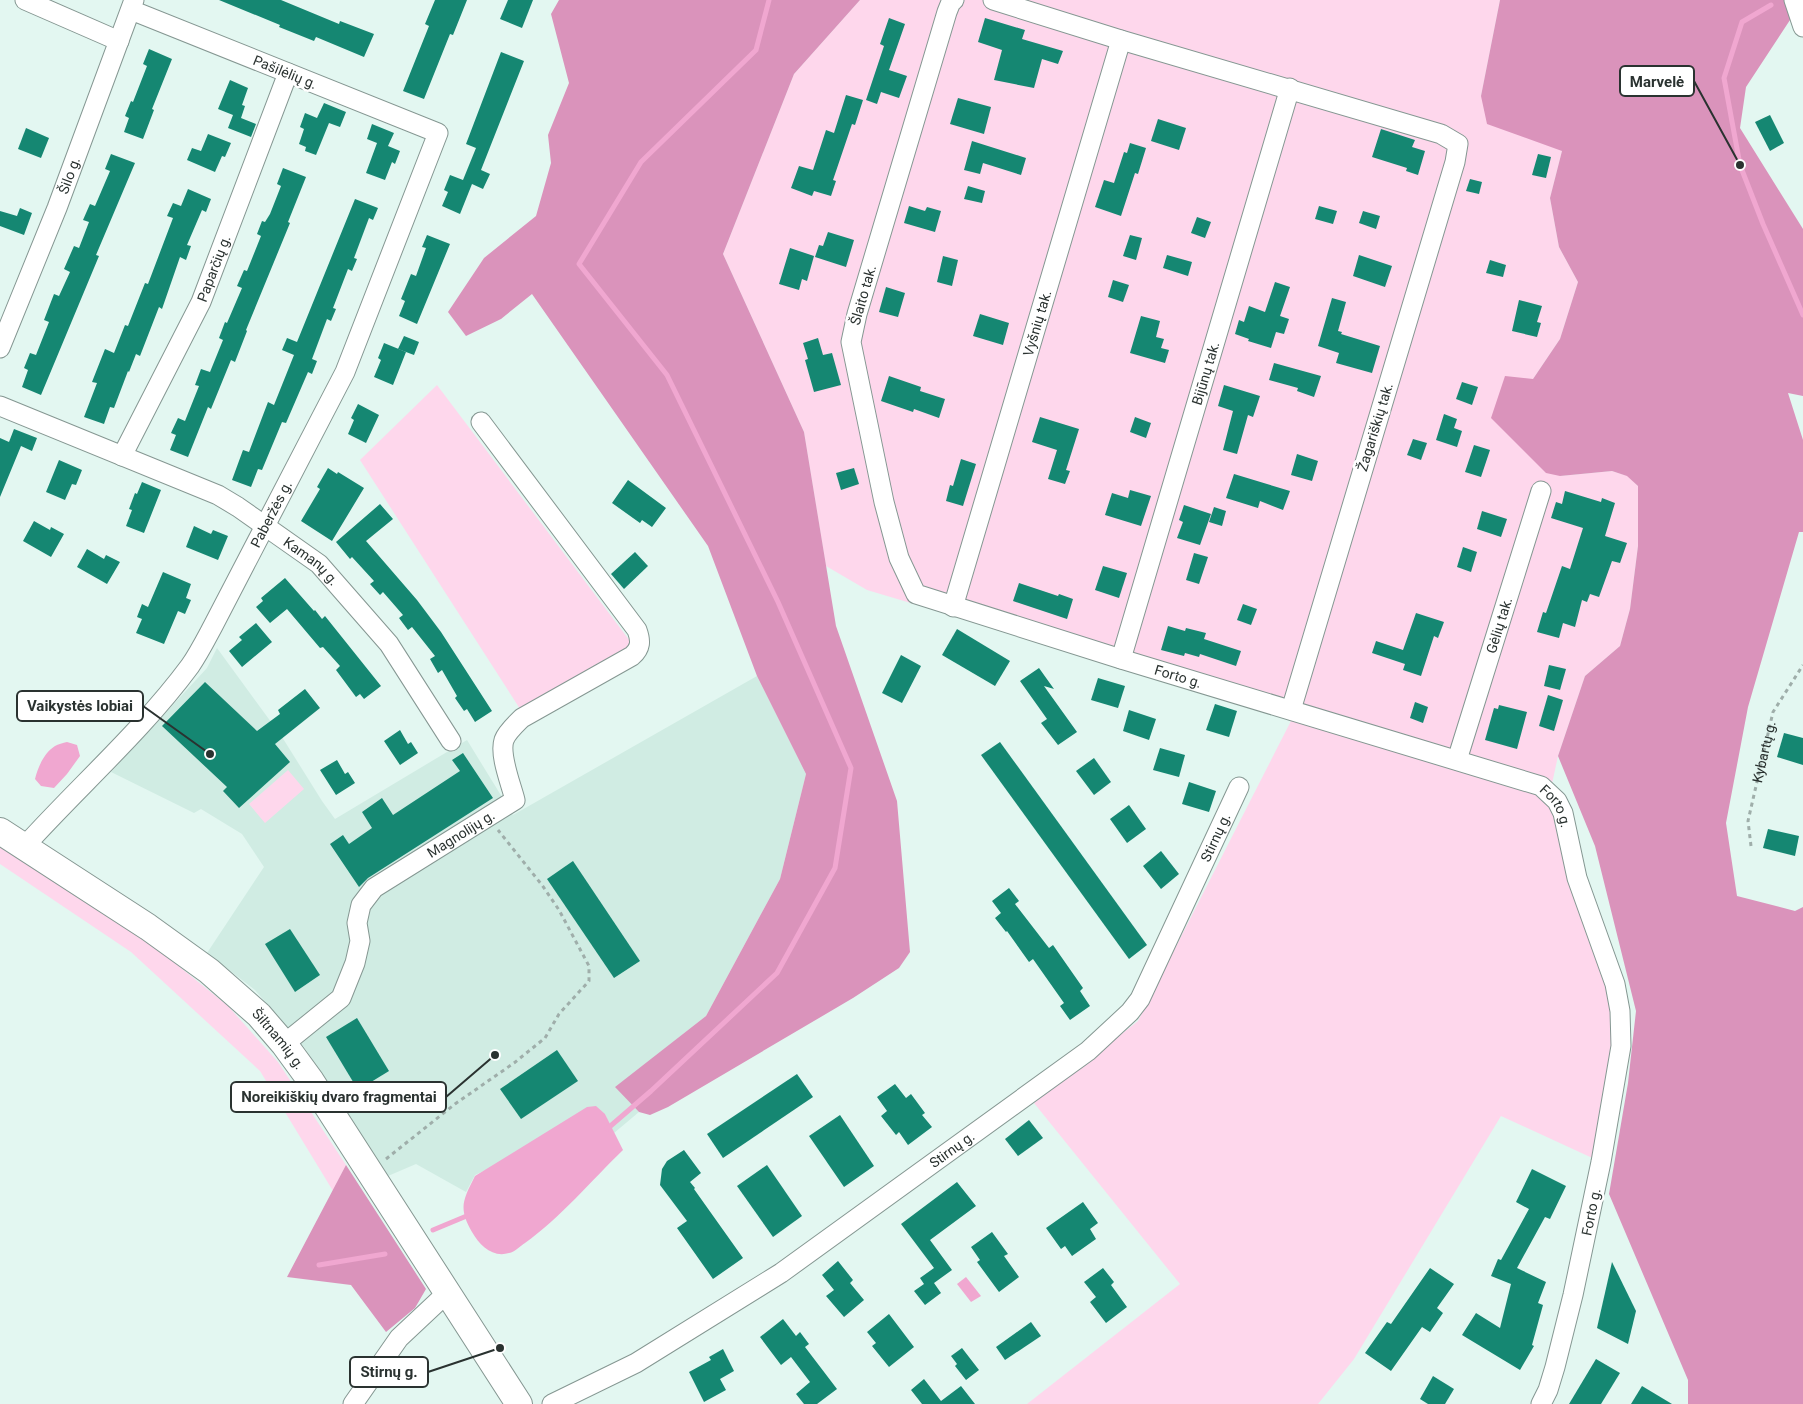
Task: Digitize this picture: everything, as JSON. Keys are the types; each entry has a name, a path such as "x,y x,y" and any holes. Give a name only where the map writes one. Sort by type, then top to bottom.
{"main road":[{"name":"Šiltnamių g.","path":"0,831 148,927 209,971 258,1015 284,1044 311,1081 519,1404"}],"street":[{"path":"25,0 120,41"},
{"name":"Šlaito tak.","path":"916,594 899,558 884,502 850,342 944,21 951,2 954,0"},
{"path":"993,0 1121,40 1290,88"},
{"path":"1794,0 1803,27"},
{"name":"Šilo g.","path":"0,348 57,208 133,5"},
{"name":"Pašilėlių g.","path":"133,5 288,73 438,133"},
{"name":"Vyšnių tak.","path":"953,607 1121,40"},
{"name":"Paparčių g.","path":"122,456 201,302 288,73"},
{"name":"Žagariškių tak.","path":"1290,88 1440,134 1458,144 1455,162 1291,710"},
{"name":"Bijūnų tak.","path":"1121,659 1290,88"},
{"name":"Paberžės g.","path":"24,847 143,721 190,665 213,626 345,372 438,133"},
{"name":"Kamanų g.","path":"0,406 218,495 319,564 389,644 451,741"},
{"name":"Magnolijų g.","path":"284,1044 341,998 355,963 360,941 357,923 361,905 374,888 515,800 503,751 505,739 511,729 522,718 632,656 639,647 640,639 637,630 482,422"},
{"name":"Gėlių tak.","path":"1457,760 1541,491"},
{"name":"Forto g.","path":"916,594 1121,659 1541,786 1557,801 1563,813 1578,878 1616,984 1620,1011 1621,1046 1601,1162 1573,1295 1558,1358 1548,1390 1541,1404"},
{"name":"Stirnų g.","path":"552,1404 636,1363 781,1273 1095,1044 1130,1012 1140,999 1239,787"},
{"path":"353,1404 399,1338 447,1293"}],"path":[{"name":"Kybartų g.","path":"1751,846 1748,821 1773,712 1803,665"},
{"path":"370,1172 455,1104 514,1063 545,1038 559,1014 589,981 589,966 559,910 542,885 488,817"}],"shaded area":[{"path":"559,0 860,0 794,74 723,254 804,432 836,626 897,801 910,952 899,968 853,998 668,1107 650,1115 639,1112 615,1087 706,1016 780,879 806,774 757,676 708,546 532,294 501,319 466,336 448,312 484,258 536,216 551,163 548,135 569,83 551,14"},
{"path":"860,0 1500,0 1481,96 1562,151 1550,198 1559,247 1578,282 1560,339 1533,379 1560,476 1612,471 1628,476 1638,486 1638,546 1630,609 1620,646 1585,676 1558,756 1550,793 1620,1011 1601,1162 1501,1116 1354,1359 1318,1404 1027,1404 1180,1284 1034,1103 1138,1021 1293,717 867,590 826,566 804,432 723,254 794,74"},
{"path":"1500,0 1787,0 1790,20 1746,87 1740,128 1803,229 1803,396 1788,393 1803,440 1803,532 1799,532 1748,707 1726,823 1737,896 1795,911 1803,907 1803,1404 1688,1404 1688,1380 1609,1194 1628,1083 1636,1011 1595,846 1558,756 1585,676 1620,646 1630,609 1638,546 1638,486 1627,476 1612,471 1560,476 1546,473 1491,418 1505,376 1533,379 1560,339 1578,282 1559,247 1550,198 1562,151 1487,124 1481,96"},
{"path":"437,385 633,645 522,712 360,460"},
{"path":"217,648 282,737 335,819 467,740 513,815 757,676 806,774 780,879 706,1016 616,1087 639,1112 614,1133 605,1114 475,1175 466,1192 416,1164 388,1176 304,1047 255,990 207,953 264,867 242,834 201,809 194,813 111,772 207,668"},
{"path":"67,742 77,745 80,756 54,788 41,786 35,779 42,761 55,746"},
{"path":"288,770 304,789 265,823 249,804"},
{"path":"0,845 160,951 228,1006 278,1062 346,1165 333,1191 260,1071 131,952 0,864"},
{"path":"596,1106 605,1114 623,1150 551,1222 515,1250 509,1253 498,1254 487,1250 472,1232 464,1210 465,1198 475,1176 587,1107"},
{"path":"346,1165 426,1289 415,1308 386,1332 351,1285 287,1277"},
{"path":"966,1277 981,1296 971,1302 957,1284"}],"building":[{"path":"219,0 281,0 339,24 340,21 374,34 364,57 316,37 314,41"},
{"path":"435,0 467,0 453,35 450,34 424,99 403,91 429,26 425,24"},
{"path":"508,0 533,0 522,28 500,19"},
{"path":"889,18 905,24 889,70 907,76 899,98 881,92 877,104 866,100 884,46 880,44"},
{"path":"985,18 1025,30 1022,39 1063,51 1058,64 1042,59 1034,88 994,80 1002,50 978,42"},
{"path":"149,49 172,59 152,109 154,110 143,139 124,132 129,118 125,116 131,101 133,102 147,66 143,64"},
{"path":"501,52 524,61 481,170 490,174 483,189 472,184 460,214 442,206 448,192 444,190 450,175 463,180 476,148 466,144"},
{"path":"230,80 248,88 242,105 245,106 241,118 256,124 251,137 228,128 233,115 218,109"},
{"path":"846,95 863,100 855,125 852,124 833,180 836,181 831,196 814,191 812,196 791,188 799,166 813,170 826,130 834,133"},
{"path":"958,98 991,107 984,134 950,124"},
{"path":"324,103 346,112 340,127 329,123 316,155 305,151 306,147 299,144 304,129 300,127 305,113 317,118"},
{"path":"1770,115 1784,143 1770,151 1755,122"},
{"path":"1158,119 1186,128 1179,150 1151,141"},
{"path":"372,124 394,133 388,146 400,151 395,164 392,162 385,180 366,173 377,143 367,139"},
{"path":"26,128 49,138 41,158 18,149"},
{"path":"1381,129 1415,140 1412,147 1425,151 1418,175 1406,171 1407,168 1372,157"},
{"path":"208,134 231,143 225,157 222,156 215,172 187,160 192,148 201,151"},
{"path":"972,141 1026,158 1021,175 983,163 980,174 964,170"},
{"path":"1130,143 1146,148 1138,174 1135,173 1121,216 1095,207 1104,180 1114,183 1124,152 1127,153"},
{"path":"111,154 135,163 96,255 99,256 41,395 22,387 28,370 24,368 30,353 36,355 49,322 44,320 54,294 59,296 70,272 64,269 74,246 79,248 89,222 83,220 90,204 95,206 110,171 105,169"},
{"path":"1538,154 1551,157 1546,178 1532,175"},
{"path":"283,168 306,177 288,222 290,223 246,330 235,362 231,360 211,409 208,407 188,457 170,450 176,435 171,433 178,418 185,421 199,386 195,385 201,369 210,372 223,340 219,338 225,322 227,323 242,288 237,286 244,270 247,271 261,236 257,234 262,221 265,222 270,214 281,186 277,184"},
{"path":"1470,179 1482,182 1479,194 1466,191"},
{"path":"968,186 985,191 982,203 964,199"},
{"path":"188,189 211,199 206,212 202,210 187,245 191,246 186,260 180,257 162,309 159,307 140,356 136,354 114,408 110,407 104,424 84,417 97,383 92,382 105,349 114,353 125,325 128,326 145,283 148,284 173,218 167,216 173,203 181,206"},
{"path":"355,199 378,208 373,220 369,218 354,258 357,259 352,271 348,269 333,308 336,309 331,321 327,319 312,359 317,361 312,374 308,372 286,423 282,422 262,470 258,469 251,487 232,480 243,450 249,452 268,402 274,405 294,355 282,350 287,338 297,342"},
{"path":"909,206 925,211 927,207 941,211 935,232 904,223"},
{"path":"1319,206 1337,211 1333,224 1315,219"},
{"path":"20,208 32,213 24,235 0,226 0,211 17,216"},
{"path":"1363,211 1380,216 1376,229 1359,223"},
{"path":"1197,217 1211,222 1205,238 1191,233"},
{"path":"828,232 854,240 846,267 815,257 819,245 823,246"},
{"path":"427,235 450,244 417,324 399,316 405,301 401,299 411,274 416,276 426,248 422,247"},
{"path":"1130,235 1142,238 1136,260 1123,256"},
{"path":"790,248 814,256 807,281 802,279 799,290 779,284"},
{"path":"1167,255 1192,262 1188,276 1163,268"},
{"path":"1359,255 1392,266 1385,287 1353,276"},
{"path":"943,256 958,260 952,286 937,282"},
{"path":"1490,260 1506,265 1503,277 1486,273"},
{"path":"1113,280 1129,285 1123,302 1108,297"},
{"path":"1275,282 1290,287 1280,316 1289,319 1284,334 1276,332 1271,348 1248,341 1249,339 1235,334 1239,320 1244,322 1249,306 1265,312"},
{"path":"886,287 905,293 898,317 879,312"},
{"path":"1332,298 1346,302 1338,331 1342,332 1341,334 1380,346 1372,373 1336,363 1339,353 1318,346"},
{"path":"1519,300 1542,306 1537,322 1541,323 1537,337 1512,331"},
{"path":"980,314 1009,323 1003,345 973,336"},
{"path":"1141,316 1160,321 1156,337 1164,339 1161,348 1169,350 1165,363 1130,353"},
{"path":"404,336 419,342 414,355 398,349"},
{"path":"818,338 823,355 832,353 841,385 814,392 805,360 808,359 803,343"},
{"path":"384,343 406,352 393,385 374,377 381,360 378,358"},
{"path":"1274,363 1321,376 1314,397 1297,391 1298,388 1269,380"},
{"path":"889,376 921,387 920,391 945,399 939,418 914,409 913,412 881,401"},
{"path":"1462,382 1478,387 1472,405 1456,399"},
{"path":"1224,385 1260,396 1253,417 1248,415 1237,454 1223,450 1233,411 1218,406"},
{"path":"358,404 379,415 366,443 348,434 354,420 351,418"},
{"path":"1444,414 1457,419 1454,428 1462,431 1457,447 1436,440"},
{"path":"1040,417 1079,429 1066,470 1070,471 1065,484 1048,479 1057,450 1032,442"},
{"path":"1135,417 1151,423 1146,438 1130,432"},
{"path":"14,429 37,438 32,451 21,446 0,497 0,438 9,442"},
{"path":"1413,439 1427,443 1421,460 1407,455"},
{"path":"1474,445 1490,450 1481,477 1465,472"},
{"path":"1297,454 1318,461 1312,481 1291,475"},
{"path":"961,459 976,464 963,506 946,501 950,485 953,486"},
{"path":"59,460 82,470 76,485 72,484 65,500 46,492"},
{"path":"328,468 364,488 332,541 301,521 320,489 317,487"},
{"path":"854,468 859,484 841,490 836,473"},
{"path":"1234,474 1290,491 1283,510 1260,501 1258,508 1226,498"},
{"path":"628,480 666,508 652,527 642,520 640,523 612,503"},
{"path":"142,482 161,490 144,533 126,526 132,510 129,509 135,493 137,494"},
{"path":"1130,490 1151,496 1141,526 1105,515 1112,493 1128,498"},
{"path":"1565,491 1601,502 1602,498 1615,503 1605,536 1627,543 1620,563 1612,561 1599,597 1590,594 1587,602 1582,600 1575,627 1563,623 1559,638 1537,632 1543,612 1546,613 1562,566 1570,569 1583,528 1551,518 1556,502 1562,504"},
{"path":"380,504 393,519 366,541 417,600 441,632 492,711 475,722 467,709 464,711 455,698 457,696 442,670 438,673 430,659 435,656 412,627 408,630 399,618 403,615 383,592 380,595 370,584 374,581 352,557 350,559 336,542"},
{"path":"1184,505 1211,514 1200,545 1177,538 1183,522 1179,520"},
{"path":"1214,507 1226,511 1222,526 1209,522"},
{"path":"1482,511 1507,519 1501,537 1477,529"},
{"path":"34,521 50,530 51,527 64,534 51,557 23,541"},
{"path":"194,526 211,534 213,530 228,536 218,560 186,547"},
{"path":"1463,547 1477,552 1471,572 1457,567"},
{"path":"87,549 104,559 106,555 120,562 107,584 77,567"},
{"path":"635,552 648,566 624,589 611,574"},
{"path":"1194,553 1208,557 1199,584 1186,580"},
{"path":"1103,566 1127,573 1119,598 1095,590"},
{"path":"163,572 191,584 186,598 191,600 185,614 178,611 164,644 136,633 142,619 137,617 142,604 148,607"},
{"path":"285,578 322,619 325,616 381,686 364,699 360,694 356,697 336,670 340,666 323,647 320,648 287,609 270,623 256,607 263,601 261,598"},
{"path":"1019,583 1073,599 1067,619 1013,601"},
{"path":"1243,604 1257,609 1251,625 1237,620"},
{"path":"1416,613 1444,622 1438,638 1434,636 1421,676 1403,670 1405,664 1372,653 1376,641 1403,650"},
{"path":"256,623 272,642 242,667 229,651 242,640 239,637"},
{"path":"1168,626 1185,631 1186,628 1206,633 1204,639 1241,651 1236,666 1200,654 1199,657 1185,653 1184,656 1161,650"},
{"path":"957,629 1010,661 995,686 942,655"},
{"path":"901,655 921,666 902,703 882,693"},
{"path":"1549,665 1566,669 1560,690 1544,686"},
{"path":"1039,668 1054,689 1044,686 1077,732 1058,745 1041,723 1047,719 1020,681"},
{"path":"1098,678 1125,686 1118,708 1091,700"},
{"path":"205,682 257,731 280,714 278,710 305,689 320,708 275,744 290,762 239,808 223,791 227,787 162,726"},
{"path":"1548,695 1563,700 1554,731 1539,726"},
{"path":"1415,702 1428,707 1423,723 1410,718"},
{"path":"1215,704 1237,711 1229,737 1206,730"},
{"path":"1499,705 1527,712 1517,749 1485,740 1494,708 1498,709"},
{"path":"1129,710 1156,719 1149,740 1123,731"},
{"path":"400,730 408,744 411,742 418,753 400,765 384,741"},
{"path":"1784,733 1803,738 1803,765 1777,757"},
{"path":"1000,742 1147,945 1129,959 981,755"},
{"path":"1160,748 1185,755 1179,777 1153,770"},
{"path":"463,753 493,798 368,878 359,887 330,844 343,835 349,844 372,828 362,812 382,798 393,815 460,771 452,760"},
{"path":"1094,758 1111,782 1094,795 1076,771"},
{"path":"337,760 345,774 348,772 355,783 336,795 320,770"},
{"path":"1189,782 1216,791 1209,812 1182,804"},
{"path":"1129,805 1146,829 1127,843 1110,819"},
{"path":"1768,829 1799,836 1795,856 1763,848"},
{"path":"1161,851 1179,874 1161,889 1143,866"},
{"path":"573,861 640,961 614,978 547,879"},
{"path":"1009,888 1019,901 1015,904 1049,948 1053,945 1083,988 1080,991 1090,1006 1070,1020 1060,1006 1064,1003 1033,959 1029,962 1007,931 995,918 1001,913 992,901"},
{"path":"290,929 320,975 295,992 265,944"},
{"path":"357,1018 389,1071 358,1090 326,1037"},
{"path":"557,1050 578,1081 521,1119 500,1089"},
{"path":"797,1074 813,1097 723,1158 707,1134"},
{"path":"895,1084 906,1098 911,1094 925,1113 922,1115 932,1127 908,1145 899,1132 896,1135 881,1116 887,1111 877,1097"},
{"path":"840,1115 874,1166 844,1187 809,1136"},
{"path":"1029,1120 1043,1138 1018,1156 1005,1139"},
{"path":"684,1150 701,1173 690,1182 743,1258 713,1279 677,1228 687,1221 660,1185 662,1169 667,1161"},
{"path":"767,1165 802,1216 773,1237 737,1186"},
{"path":"1532,1169 1566,1186 1550,1219 1545,1217 1517,1268 1546,1282 1538,1303 1543,1305 1532,1345 1534,1346 1520,1370 1462,1335 1476,1313 1500,1328 1511,1284 1491,1276 1498,1259 1501,1260 1529,1209 1516,1202"},
{"path":"957,1182 976,1206 930,1240 952,1270 934,1283 941,1293 925,1305 914,1291 924,1284 920,1278 934,1268 901,1224"},
{"path":"1083,1202 1098,1223 1090,1229 1096,1239 1072,1256 1065,1246 1061,1249 1046,1228"},
{"path":"992,1232 1008,1254 1004,1256 1019,1277 999,1292 977,1262 980,1260 971,1247"},
{"path":"838,1261 853,1280 850,1283 864,1300 844,1317 826,1296 834,1290 822,1275"},
{"path":"1612,1262 1636,1311 1628,1344 1597,1328"},
{"path":"1103,1268 1114,1282 1111,1285 1127,1307 1106,1323 1090,1302 1096,1297 1084,1282"},
{"path":"1430,1268 1454,1284 1437,1308 1443,1313 1430,1332 1422,1327 1391,1371 1365,1353 1387,1322 1391,1324"},
{"path":"889,1314 914,1347 889,1367 872,1346 876,1343 867,1332"},
{"path":"783,1319 796,1336 800,1332 809,1344 805,1347 837,1389 817,1404 804,1404 796,1394 810,1382 791,1357 781,1365 760,1337"},
{"path":"1031,1322 1041,1336 1005,1360 996,1347"},
{"path":"962,1348 979,1370 966,1380 955,1366 957,1364 951,1356"},
{"path":"723,1349 734,1371 720,1379 726,1390 704,1402 689,1372 711,1360 709,1357"},
{"path":"1596,1359 1620,1373 1601,1404 1569,1404"},
{"path":"1433,1376 1454,1389 1445,1404 1428,1404 1420,1399"},
{"path":"924,1379 941,1401 961,1386 975,1404 922,1404 911,1390"},
{"path":"1642,1386 1672,1404 1631,1404"}],"waterway":[{"path":"607,1129 651,1091 777,973 835,868 851,768 778,602 667,375 579,264 641,162 756,50 769,0"},
{"path":"1771,5 1742,22 1724,78 1740,165 1763,224 1803,315"},
{"path":"433,1230 469,1215"},
{"path":"319,1265 385,1254"}],"place":[{"name":"Marvelė","path":"1740,165"},
{"name":"Vaikystės lobiai","path":"210,754"},
{"name":"Noreikiškių dvaro fragmentai","path":"495,1055"},
{"name":"Stirnų g.","path":"500,1348"}]}
